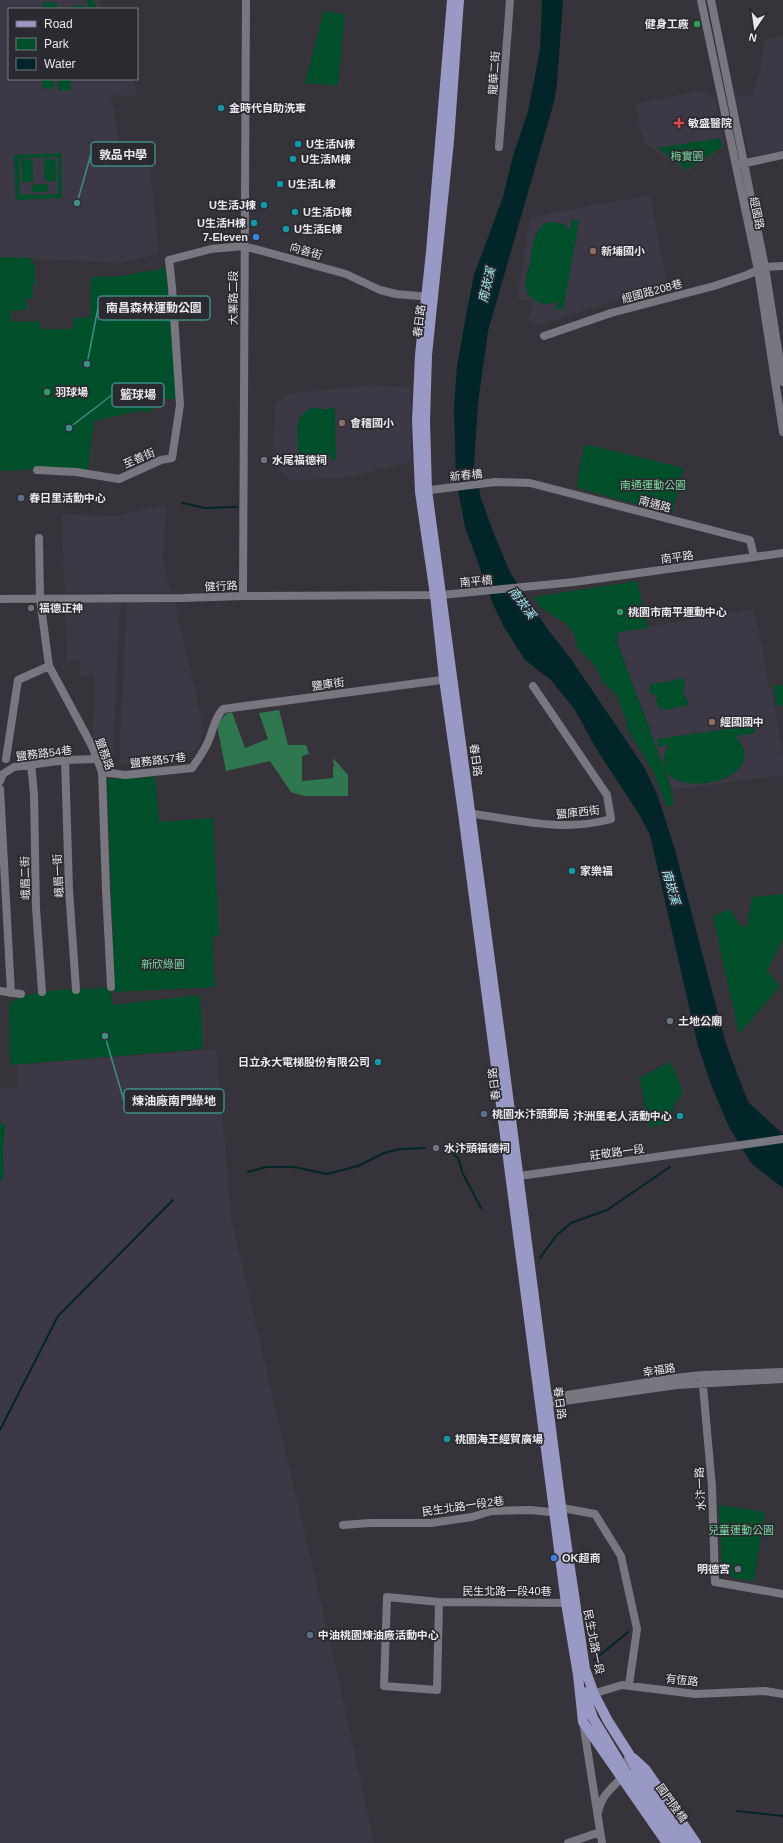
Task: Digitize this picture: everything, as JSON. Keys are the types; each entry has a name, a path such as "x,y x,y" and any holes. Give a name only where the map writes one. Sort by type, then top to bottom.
{"main road":[{"name":"春日路","path":"452,0 432,244 427,355 424,491 443,595 444,643 448,679 467,813 558,1510"},
{"name":"春日路","path":"430,296 449,141 459,0"},
{"name":"民生北路一段","path":"558,1510 578,1675 586,1696 604,1714 629,1754"},
{"name":"民生北路一段","path":"570,1603 585,1669 586,1696"},
{"path":"586,1696 593,1718 623,1774 667,1843"},
{"path":"586,1696 583,1722 623,1774 636,1779"},
{"path":"583,1722 604,1714"},
{"path":"629,1754 636,1779"},
{"path":"629,1754 646,1770 696,1843"},
{"name":"國門陸橋","path":"636,1779 677,1843"},
{"name":"國門陸橋","path":"636,1779 687,1843"}],"street":[{"name":"大業路二段","path":"242,596 246,0"},
{"name":"龍華二街","path":"499,147 510,0"},
{"name":"經國路","path":"701,0 735,165 761,269 783,382"},
{"name":"經國路","path":"711,0 745,163 783,432"},
{"path":"735,165 783,155"},
{"name":"向善街","path":"169,260 211,248 244,246 346,274 380,290 396,294 430,296"},
{"name":"至善街","path":"36,470 76,472 119,479 160,460 172,458 180,405 169,260"},
{"name":"經國路208巷","path":"544,336 618,311 714,286 761,269 783,266"},
{"name":"新春橋","path":"424,491 490,483"},
{"name":"南通路","path":"490,483 530,483 750,540 754,557"},
{"name":"鹽務路","path":"39,538 40,599 49,666 92,746 102,772 111,987"},
{"name":"南平路","path":"574,582 783,553"},
{"name":"南平橋","path":"443,595 574,582"},
{"name":"健行路","path":"0,599 443,595"},
{"path":"6,759 18,680 49,666"},
{"name":"鹽庫街","path":"214,723 218,714 223,709 448,679"},
{"name":"鹽庫西街","path":"467,813 551,826 611,819 607,795 533,686"},
{"name":"鹽務路57巷","path":"102,772 125,774 192,768 206,745 214,723"},
{"name":"鹽務路54巷","path":"0,781 3,774 14,767 65,760 98,759"},
{"name":"峨眉一街","path":"65,760 69,889 76,990"},
{"name":"峨眉二街","path":"31,764 34,794 36,908 42,992"},
{"path":"0,789 11,993"},
{"path":"0,991 21,994"},
{"name":"莊敬路一段","path":"515,1177 783,1139"},
{"name":"幸福路","path":"543,1402 703,1379 783,1372"},
{"name":"幸福路","path":"703,1379 783,1379"},
{"name":"水汴一路","path":"703,1379 712,1487 715,1582 783,1594"},
{"name":"民生北路一段2巷","path":"343,1525 370,1523 431,1523 456,1520 491,1511 558,1510 595,1514 612,1539 621,1556 637,1629 629,1685"},
{"name":"民生北路一段40巷","path":"439,1602 437,1690 384,1686 386,1597 439,1602 570,1603"},
{"name":"有恆路","path":"586,1696 622,1685 695,1694 765,1691 783,1694"},
{"path":"583,1722 602,1843"},
{"path":"598,1812 602,1798 623,1774 629,1754"},
{"path":"568,1843 600,1832"}],"shaded area":[{"path":"0,0 98,0 102,8 8,8 8,80 133,80 138,95 111,96 121,151 148,148 159,254 119,263 0,257"},
{"path":"783,37 783,150 750,157 735,95 751,97 759,76 765,38"},
{"name":"敏盛醫院","path":"698,91 716,98 724,147 687,172 643,142 635,104"},
{"name":"新埔國小","path":"650,195 667,284 540,325 528,321 533,301 517,299 530,217"},
{"name":"會稽國小","path":"371,385 410,387 411,462 344,478 290,480 275,464 273,453 275,404 287,394"},
{"path":"167,505 163,556 170,593 65,592 61,514 115,516"},
{"path":"174,600 202,721 201,740 197,748 180,758 159,765 119,763 127,601"},
{"path":"65,602 120,603 113,756 102,756 93,737 94,675 80,675 80,660 67,662"},
{"name":"經國國中","path":"754,609 765,662 768,688 771,687 783,755 783,775 672,790 617,642 618,632"},
{"path":"216,1049 232,1222 337,1672 374,1843 0,1843 0,1089 17,1088 17,1065"}],"green space":[{"path":"86,0 93,0 97,8 70,8 77,5 89,7"},
{"path":"43,2 57,3 57,8 43,8"},
{"path":"324,11 345,14 338,86 305,83"},
{"path":"42,80 54,80 53,89 42,88"},
{"path":"58,80 71,80 70,91 58,90"},
{"name":"梅實園","path":"720,138 722,147 687,170 657,148"},
{"path":"61,153 62,198 16,200 14,155","holes":["58,157 58,194 20,195 19,158"]},
{"path":"21,159 32,159 33,182 22,182"},
{"path":"44,159 55,159 56,181 45,181"},
{"path":"48,184 48,192 32,192 32,185"},
{"path":"572,219 579,221 563,310 556,309 557,301 543,304 534,300 526,288 526,276 530,263 533,243 541,226 546,223 553,222 563,224 570,230"},
{"path":"0,257 29,258 35,265 35,285 32,286 33,298 26,299 27,310 11,311 11,321 40,322 41,329 73,329 73,318 90,317 91,277 121,276 166,268 177,399 154,399 152,412 138,411 94,421 88,470 54,468 0,471"},
{"path":"314,407 328,410 328,408 335,408 336,459 331,460 330,454 322,459 309,458 305,457 298,451 297,430 299,419 307,411"},
{"name":"南通運動公園","path":"585,444 684,468 672,514 578,488 577,482"},
{"path":"637,581 648,628 618,632 617,642 672,790 673,805 667,807 654,773 628,730 626,719 617,696 603,682 595,666 577,647 574,634 567,624 541,608 533,597"},
{"path":"678,678 685,680 683,692 688,702 687,706 665,710 660,709 656,700 657,696 650,692 650,684"},
{"path":"783,685 783,705 777,706 773,686"},
{"path":"279,710 288,745 306,745 309,754 302,756 302,781 333,778 333,758 348,775 348,796 304,796 291,792 270,761 226,771 217,725 226,714 232,712 245,748 268,739 259,713"},
{"path":"754,725 755,733 735,736 745,753 740,767 726,777 707,783 687,783 671,777 664,765 669,745 658,747 657,739"},
{"name":"新欣綠園","path":"155,777 159,822 213,818 219,936 212,936 215,987 115,992 107,779"},
{"path":"783,894 783,939 767,971 780,986 739,1034 713,917 730,909 740,926 747,926 752,897"},
{"path":"111,987 112,1005 200,995 203,1049 10,1065 9,1008 12,1001 24,996 48,991"},
{"path":"670,1062 683,1091 674,1106 671,1123 650,1127 639,1078"},
{"path":"0,1122 5,1126 3,1151 4,1175 0,1183"},
{"name":"兒童運動公園","path":"719,1505 765,1512 754,1581 731,1577 722,1567"}],"water":[{"name":"南崁溪","path":"542,0 563,0 557,83 554,102 488,331 478,403 474,466 481,498 493,532 510,572 546,627 571,659 644,767 658,796 675,850 726,1044 748,1102 783,1134 783,1188 752,1164 730,1129 712,1087 698,1046 650,835 639,814 597,750 575,710 551,680 525,660 504,627 493,604 465,527 456,480 454,406 457,366 474,275 503,197 513,156 528,111 540,50"}],"waterway":[{"path":"182,503 205,508 237,507"},
{"path":"248,1172 266,1167 294,1167 327,1174 358,1166 384,1153 399,1149 425,1148"},
{"path":"449,1151 458,1158 463,1174 481,1208"},
{"path":"540,1258 556,1236 571,1223 607,1210 670,1167"},
{"path":"0,1430 58,1316 173,1200"},
{"path":"594,1660 628,1632"},
{"path":"737,1811 783,1816"}],"place":[{"name":"健身工廠","path":"697,24"},
{"name":"金時代自助洗車","path":"221,108"},
{"name":"敏盛醫院","path":"679,123"},
{"name":"U生活N棟","path":"298,144"},
{"name":"U生活M棟","path":"293,159"},
{"name":"U生活L棟","path":"280,184"},
{"name":"敦品中學","path":"77,203"},
{"name":"U生活J棟","path":"264,205"},
{"name":"U生活D棟","path":"295,212"},
{"name":"U生活H棟","path":"254,223"},
{"name":"U生活E棟","path":"286,229"},
{"name":"7-Eleven","path":"256,237"},
{"name":"新埔國小","path":"593,251"},
{"name":"南昌森林運動公園","path":"87,364"},
{"name":"羽球場","path":"47,392"},
{"name":"會稽國小","path":"342,423"},
{"name":"籃球場","path":"69,428"},
{"name":"水尾福德祠","path":"264,460"},
{"name":"春日里活動中心","path":"21,498"},
{"name":"福德正神","path":"31,608"},
{"name":"桃園市南平運動中心","path":"620,612"},
{"name":"經國國中","path":"712,722"},
{"name":"家樂福","path":"572,871"},
{"name":"土地公廟","path":"670,1021"},
{"name":"煉油廠南門綠地","path":"105,1036"},
{"name":"日立永大電梯股份有限公司","path":"378,1062"},
{"name":"桃園水汴頭郵局","path":"484,1114"},
{"name":"汴洲里老人活動中心","path":"680,1116"},
{"name":"水汴頭福德祠","path":"436,1148"},
{"name":"桃園海王經貿廣場","path":"447,1439"},
{"name":"OK超商","path":"554,1558"},
{"name":"明德宮","path":"738,1569"},
{"name":"中油桃園煉油廠活動中心","path":"310,1635"}]}
